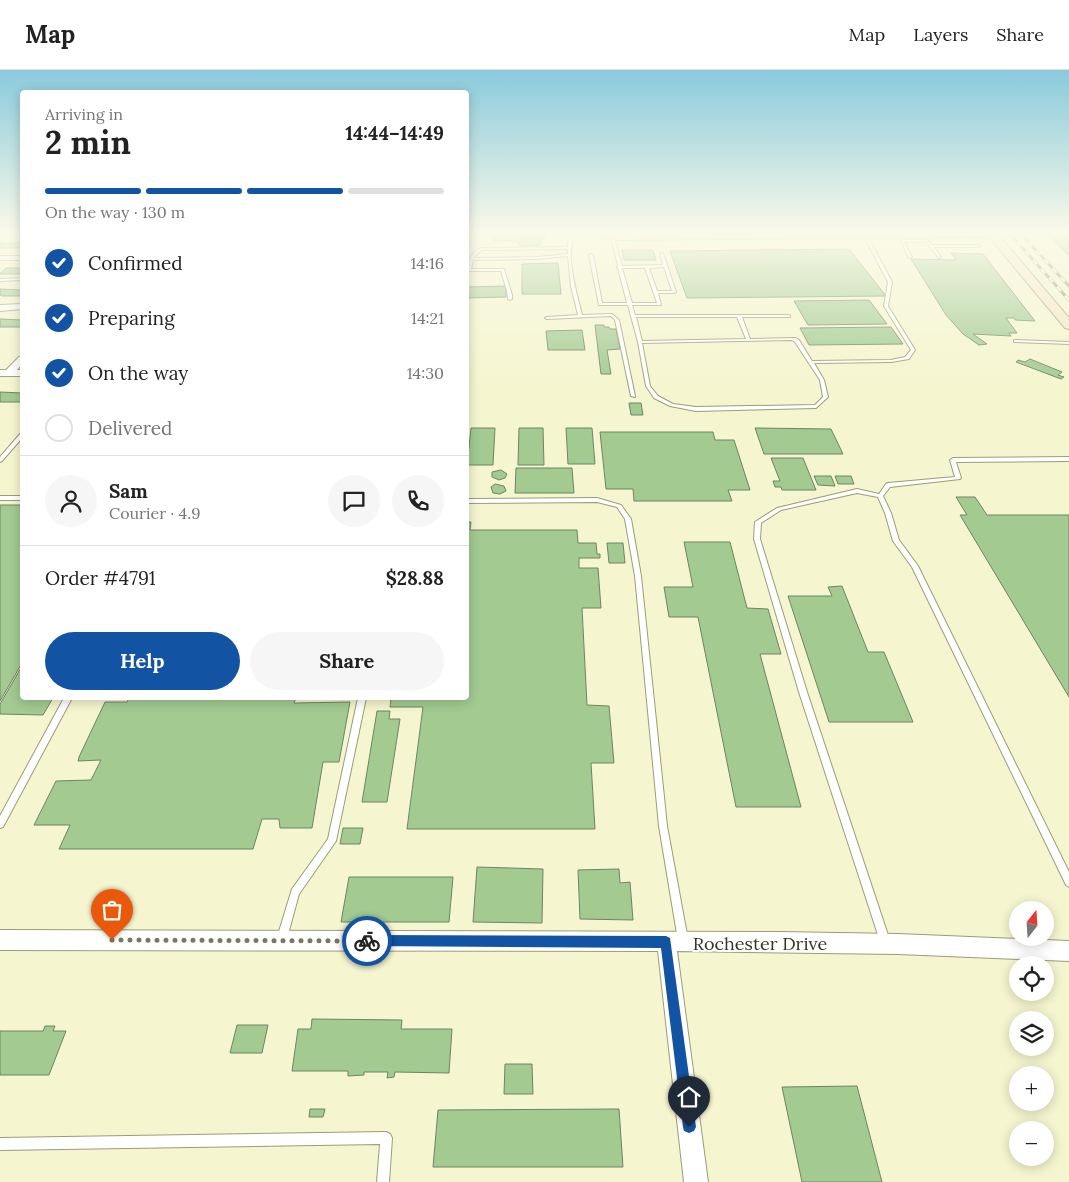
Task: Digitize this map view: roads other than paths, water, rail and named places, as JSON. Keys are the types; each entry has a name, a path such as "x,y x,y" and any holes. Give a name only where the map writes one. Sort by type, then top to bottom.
{"street":[{"path":"1035,285 1069,325"},
{"path":"0,308 20,308"},
{"path":"5,373 20,361"},
{"path":"5,373 20,373"},
{"name":"Rochester Drive","path":"0,940 886,944 1069,951"},
{"path":"675,942 696,1182"}],"lane":[{"path":"507,285 510,290 510,299"},
{"path":"575,285 580,316"},
{"path":"596,285 600,304 660,304 653,285"},
{"path":"625,285 640,342 648,386 656,397 672,405 696,409 816,406 826,397 822,380 793,339 640,342"},
{"path":"656,292 674,292 672,285"},
{"path":"810,362 891,361 907,358 913,350 886,306 890,285"},
{"path":"547,318 612,315 618,320 632,396"},
{"path":"634,316 788,316"},
{"path":"739,316 748,339"},
{"path":"1016,341 1069,344"},
{"path":"0,460 20,437"},
{"path":"880,496 888,486 958,478 953,460 1069,459"},
{"path":"880,496 857,491 778,509 758,522 757,539 803,692 886,944"},
{"path":"880,496 888,513 896,541 915,566 1069,882"},
{"path":"0,498 20,498"},
{"path":"469,501 597,500 619,506 628,519 638,576 675,942"},
{"path":"0,824 67,700"},
{"path":"281,940 295,892 332,841 362,700"},
{"path":"0,1144 386,1138 383,1182"}],"railway":[{"path":"1055,285 1069,300"}]}
